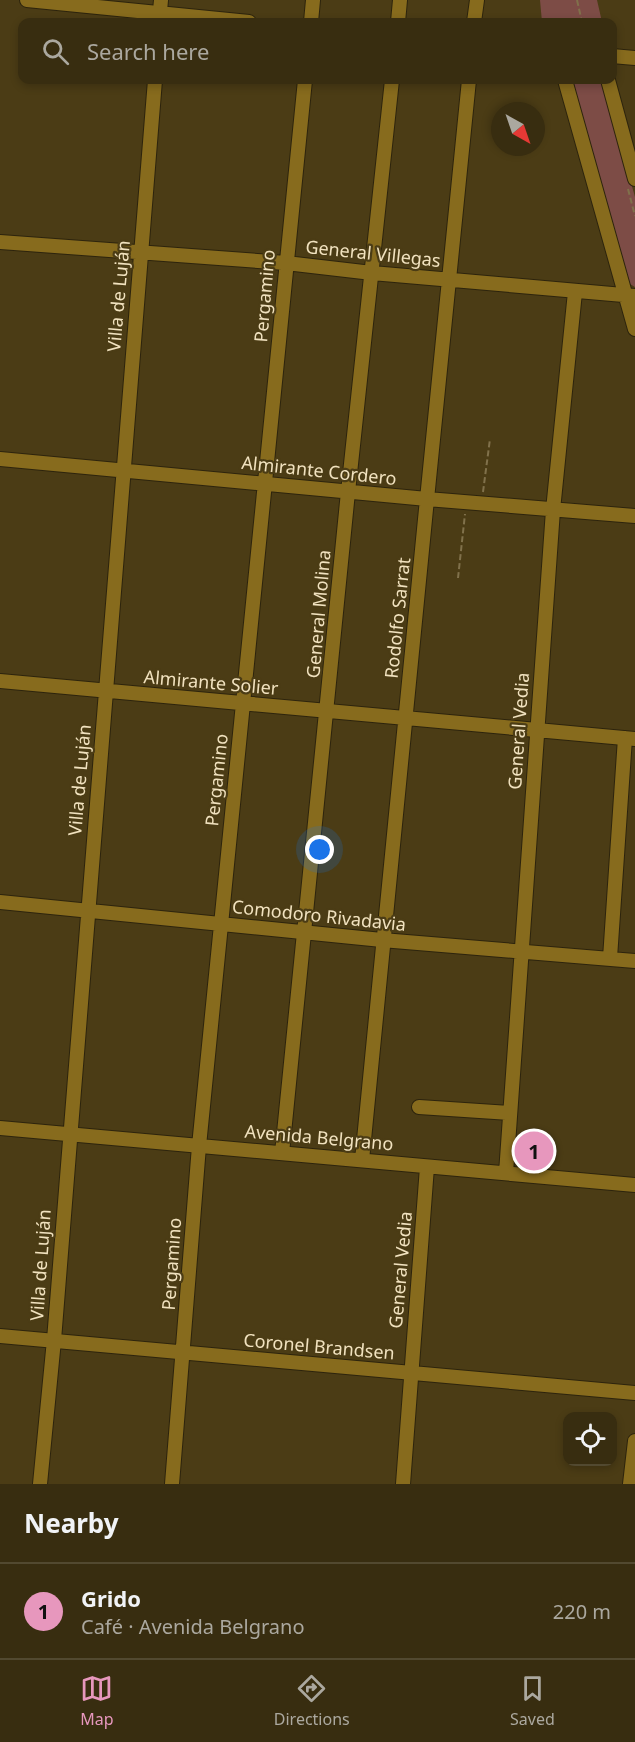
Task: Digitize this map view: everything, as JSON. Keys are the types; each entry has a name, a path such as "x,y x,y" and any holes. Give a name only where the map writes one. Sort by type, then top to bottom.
{"street":[{"path":"27,0 153,18"},
{"path":"160,18 161,0"},
{"path":"311,18 313,0"},
{"path":"398,18 400,0"},
{"path":"475,18 477,0"},
{"path":"617,56 635,58"},
{"name":"Villa de Luján","path":"40,1484 54,1340 155,84"},
{"name":"Pergamino","path":"172,1484 199,1146 220,924 305,84"},
{"name":"General Molina","path":"282,1153 392,84"},
{"name":"Rodolfo Sarrat","path":"362,1160 469,84"},
{"path":"566,84 630,296 635,329"},
{"path":"609,84 635,179"},
{"name":"General Villegas","path":"0,242 286,263 630,296"},
{"name":"General Vedia","path":"506,1173 553,510 575,292"},
{"name":"Almirante Cordero","path":"0,459 467,503 635,516"},
{"name":"Almirante Solier","path":"0,681 630,739"},
{"path":"610,958 630,739"},
{"name":"Comodoro Rivadavia","path":"0,902 305,933 635,961"},
{"path":"419,1107 510,1113"},
{"name":"Avenida Belgrano","path":"0,1128 635,1185"},
{"name":"General Vedia","path":"403,1484 427,1167"},
{"name":"Coronel Brandsen","path":"0,1336 635,1393"},
{"path":"630,1484 635,1442"}],"path":[{"path":"576,0 581,18"},
{"path":"482,504 490,439"},
{"path":"458,578 467,503"}],"shaded area":[{"path":"540,0 597,0 601,18 542,18"},
{"path":"572,84 603,84 635,197 635,287 630,284"}],"place":[{"name":"Grido","path":"534,1151"}]}
